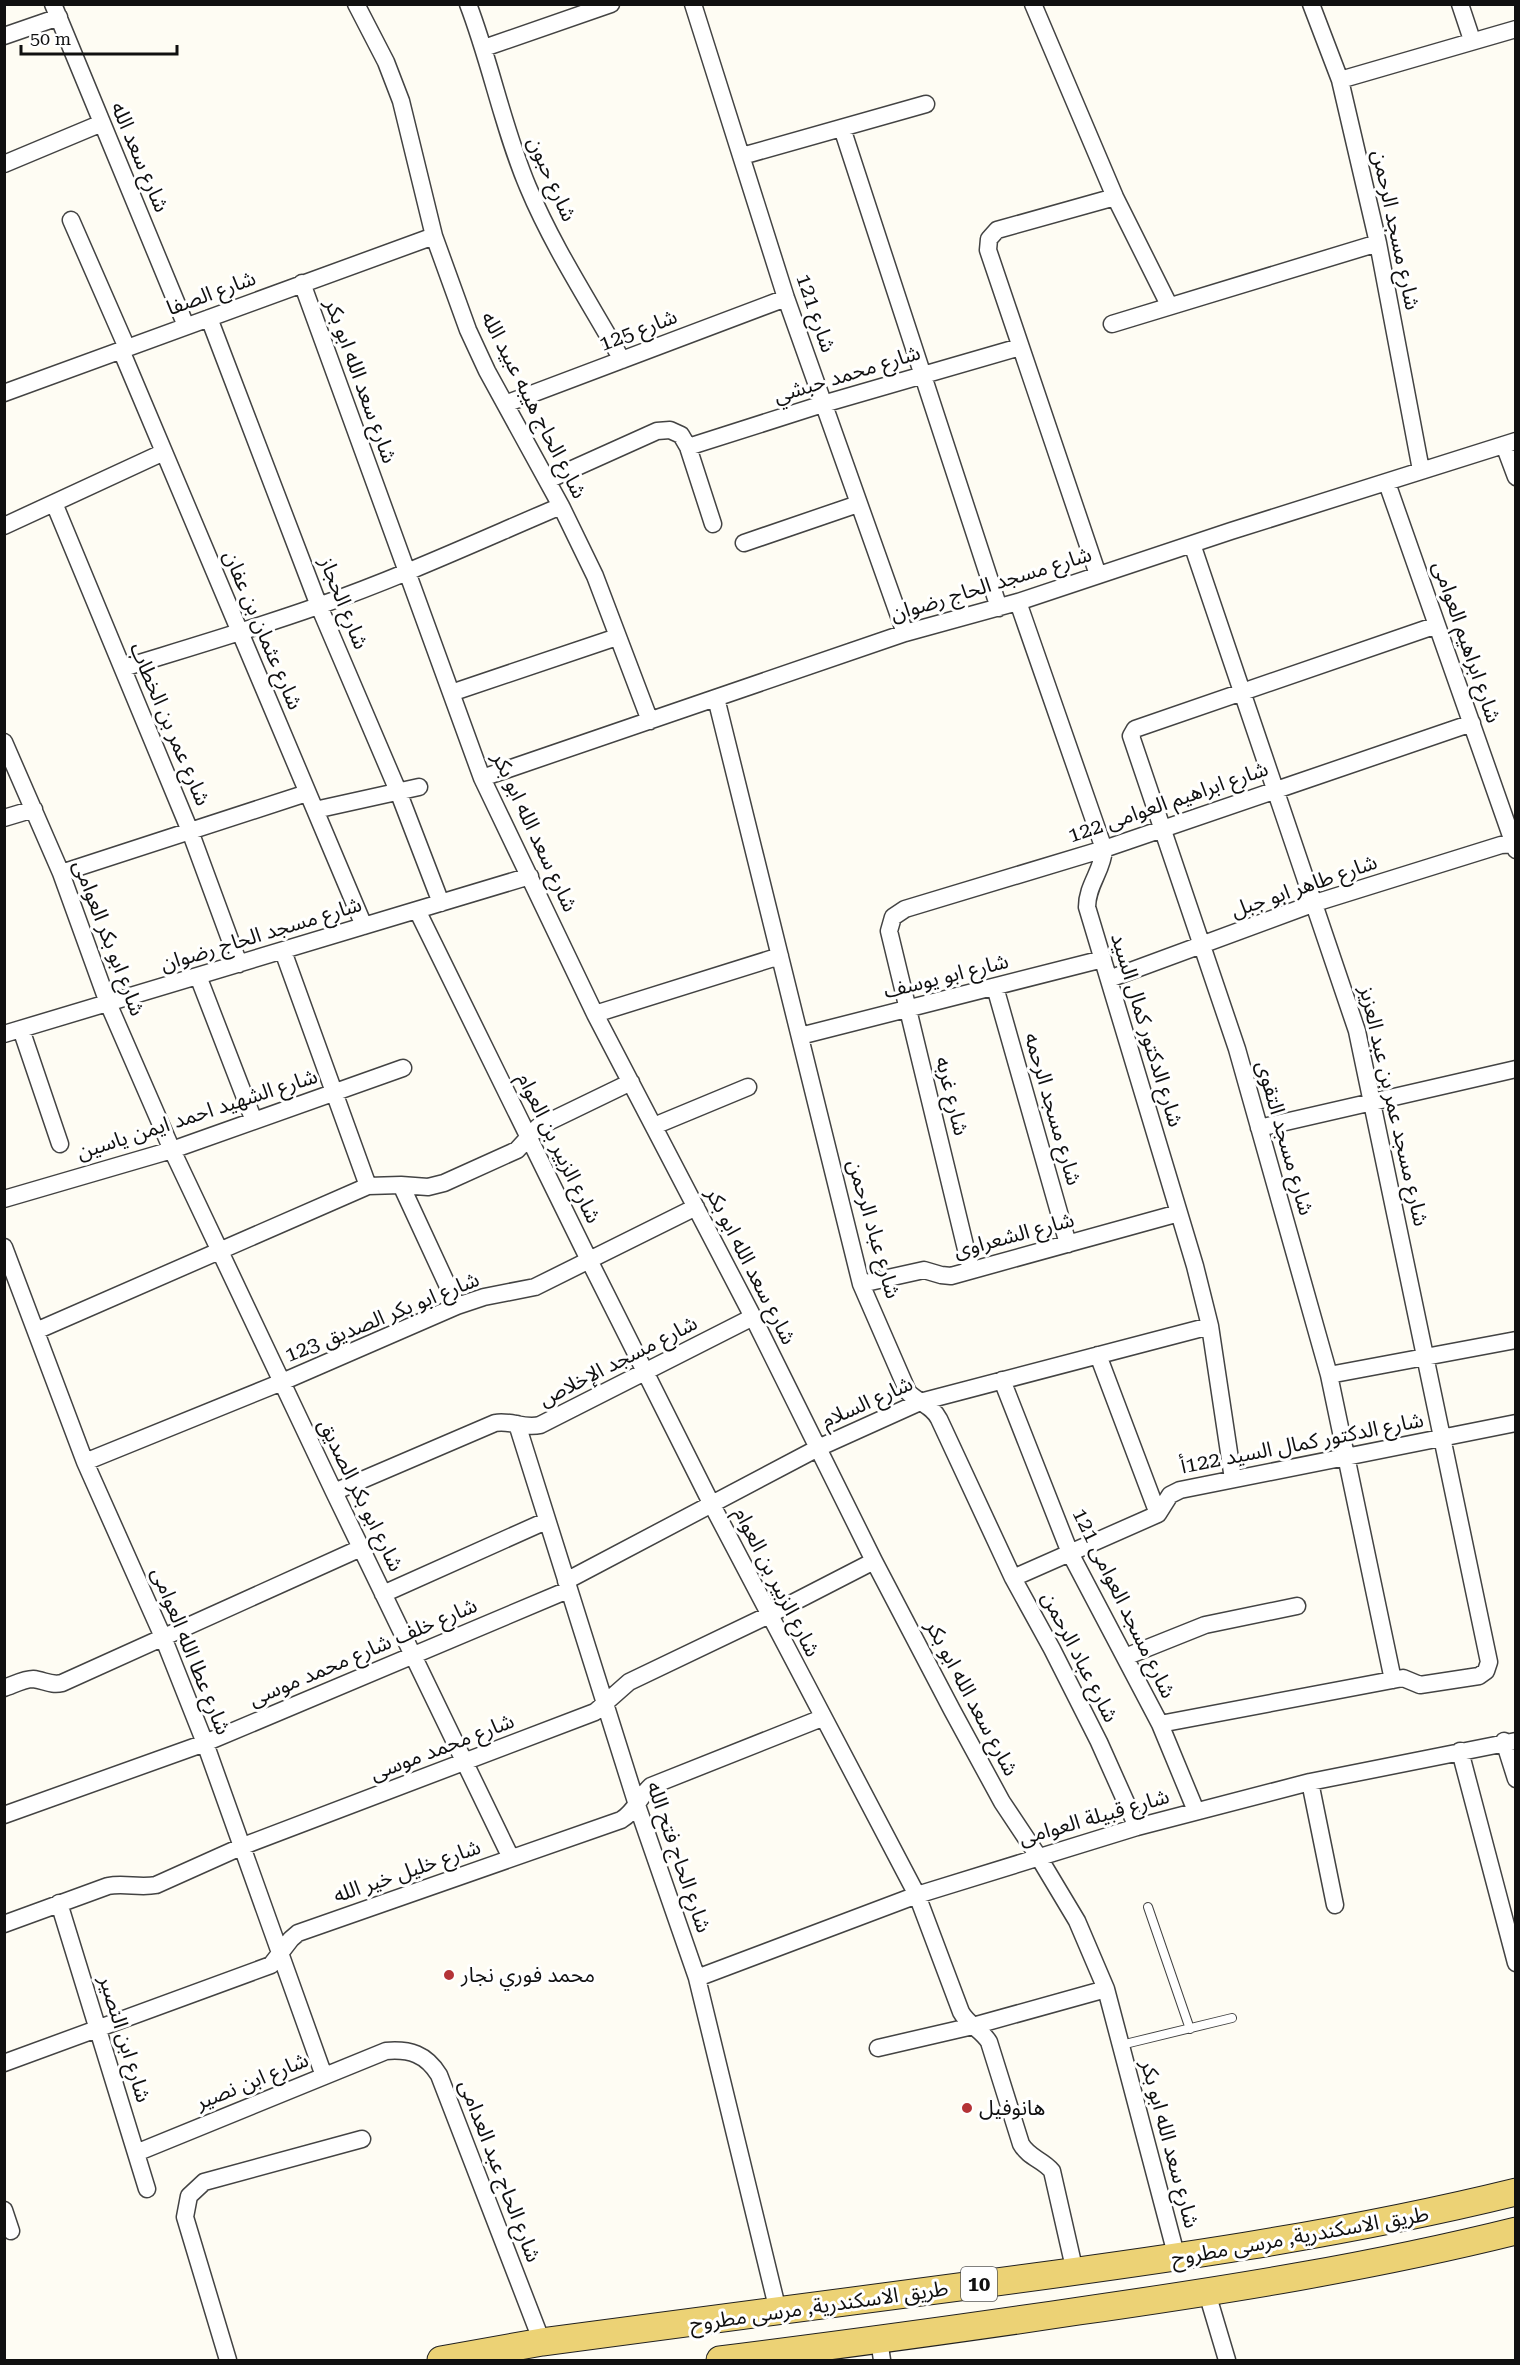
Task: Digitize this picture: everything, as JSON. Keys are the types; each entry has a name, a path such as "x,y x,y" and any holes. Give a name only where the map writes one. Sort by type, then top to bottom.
{"main road":[{"name":"طريق الاسكندرية, مرسى مطروح","path":"441,2361 542,2342 1177,2258 1321,2235 1442,2211 1515,2192"},
{"name":"طريق الاسكندرية, مرسى مطروح","path":"720,2361 881,2350 1327,2273 1452,2247 1515,2231"}],"street":[{"name":"شارع الحاج هيبه عبيد الله","path":"356,4 386,62 401,101 434,236 468,330 487,371 548,480 596,576 650,721"},
{"name":"شارع حبون","path":"468,4 484,48 513,150 529,189 622,360"},
{"path":"484,48 611,4"},
{"name":"شارع 121","path":"693,4 786,298 905,633"},
{"path":"1033,4 1115,197 1169,305"},
{"name":"شارع مسجد الرحمن","path":"1311,4 1340,80 1378,243 1420,470"},
{"path":"1460,4 1472,40"},
{"path":"4,36 56,11"},
{"name":"شارع سعد الله","path":"56,11 186,326"},
{"path":"1340,80 1515,28"},
{"path":"742,156 926,104"},
{"path":"4,164 102,123"},
{"path":"842,128 999,608"},
{"path":"1098,575 988,250 989,239 997,230 1115,197"},
{"name":"شارع عثمان بن عفان","path":"71,220 164,452 364,927"},
{"name":"شارع الصفا","path":"4,393 434,236"},
{"path":"1113,324 1169,305 1378,243"},
{"name":"شارع سعد الله ابو بكر","path":"302,283 482,778 596,1014 753,1317 874,1561 1002,1802 1077,1921 1106,1989 1177,2258"},
{"name":"شارع 125","path":"505,404 786,298"},
{"name":"شارع الحجاز","path":"210,318 319,606 399,791 441,903"},
{"name":"شارع محمد حبشي","path":"688,447 823,404 1020,346"},
{"path":"548,480 657,431 670,430 681,435 688,447 713,524"},
{"path":"1510,443 1515,477"},
{"name":"شارع مسجد الحاج رضوان","path":"482,778 905,633 999,608 1387,483 1420,470 1510,443"},
{"path":"4,526 164,452"},
{"name":"شارع ابراهيم العوامى","path":"1387,483 1515,846"},
{"name":"شارع عمر بن الخطاب","path":"54,503 190,831 239,964"},
{"path":"744,543 858,504"},
{"path":"123,668 240,633 319,606 406,573 561,506"},
{"name":"شارع مسجد عمر بن عبد العزيز","path":"1192,544 1357,1031 1489,1658 1486,1671 1479,1676 1427,1684 1403,1678 1393,1680"},
{"path":"1018,602 1104,849"},
{"path":"1243,693 1437,625"},
{"path":"451,693 617,637"},
{"name":"شارع مسجد التقوى","path":"1243,693 1132,732 1131,738 1237,1049 1329,1375 1393,1680"},
{"name":"شارع عباد الرحمن","path":"716,698 861,1284 908,1392 932,1408 939,1419 1013,1578 1094,1731 1137,1827"},
{"name":"شارع ابراهيم العوامى 122","path":"889,931 893,917 905,909 1104,849 1472,723"},
{"name":"شارع ابو بكر العوامى","path":"4,742 61,873 108,1003 172,1150"},
{"path":"315,810 419,787"},
{"path":"61,873 308,793"},
{"path":"4,818 34,809"},
{"name":"شارع طاهر ابو جبل","path":"1109,979 1315,903 1501,845 1515,846"},
{"name":"شارع الدكتور كمال السيد","path":"1104,849 1100,870 1092,881 1087,899 1089,914 1195,1266 1210,1326 1233,1479"},
{"name":"شارع مسجد الحاج رضوان","path":"4,1034 530,876"},
{"name":"شارع الزبير بن العوام","path":"417,910 645,1373 822,1718 917,1895 961,2012 965,2020 986,2036 989,2042 1025,2150 1048,2166 1055,2176 1075,2272"},
{"name":"شارع غربه","path":"889,931 971,1270"},
{"path":"283,951 368,1186"},
{"path":"596,1014 780,956"},
{"name":"شارع ابو يوسف","path":"800,1036 1103,959"},
{"path":"198,976 254,1121"},
{"name":"شارع مسجد الرحمه","path":"995,987 1068,1244"},
{"path":"21,1029 60,1144"},
{"name":"شارع الشهيد احمد ايمن ياسين","path":"4,1199 172,1150 403,1068"},
{"path":"1259,1128 1515,1069"},
{"path":"36,1331 368,1186 428,1187 444,1183 517,1150 538,1127 631,1082"},
{"path":"654,1126 748,1087"},
{"name":"شارع ابو بكر الصديق","path":"172,1150 511,1858"},
{"path":"401,1185 457,1306"},
{"name":"شارع ابو بكر الصديق 123","path":"85,1462 282,1382 457,1306 484,1297 535,1287 696,1207"},
{"name":"شارع الشعراوى","path":"861,1284 924,1270 946,1276 1179,1213"},
{"name":"شارع عطا الله العوامى","path":"4,1247 85,1462 163,1637 204,1743 324,2076"},
{"name":"شارع مسجد الإخلاص","path":"334,1492 495,1423 517,1424 525,1427 540,1425 753,1317"},
{"name":"شارع السلام","path":"567,1586 711,1503 818,1448 920,1402 1210,1326"},
{"path":"1329,1375 1515,1340"},
{"path":"1098,1355 1158,1514"},
{"name":"شارع مسجد العوامى 121","path":"1002,1380 1070,1553 1160,1724 1196,1811"},
{"name":"شارع الدكتور كمال السيد 122أ","path":"1013,1578 1158,1514 1167,1498 1174,1492 1515,1423"},
{"name":"شارع الحاج فتح الله","path":"517,1424 636,1805 698,1978 778,2311"},
{"path":"383,1594 546,1521"},
{"path":"4,1688 28,1680 48,1684 62,1683 361,1548"},
{"name":"شارع محمد موسى","path":"4,1924 108,1886 156,1885 243,1846 595,1712 605,1705 617,1690 629,1682 769,1615 874,1561"},
{"name":"شارع خلف شارع محمد موسى","path":"4,1815 204,1743 413,1656 567,1586"},
{"path":"1125,1657 1205,1626 1298,1606"},
{"path":"1160,1724 1393,1680"},
{"name":"شارع خليل خير الله","path":"4,2063 271,1965 298,1933 621,1820 627,1816 651,1786 822,1718"},
{"path":"1510,1741 1515,1779"},
{"name":"شارع قبيلة العوامى","path":"698,1978 917,1895 1137,1827 1310,1782 1510,1741"},
{"path":"1460,1751 1515,1963"},
{"path":"1310,1782 1335,1905"},
{"name":"شارع ابن النصير","path":"59,1904 147,2188"},
{"path":"878,2048 973,2026 1106,1989"},
{"name":"شارع ابن نصير","path":"136,2153 386,2051"},
{"name":"شارع الحاج عبد العدامى","path":"386,2051 412,2051 424,2057 439,2075 542,2342"},
{"path":"228,2361 185,2217 189,2196 204,2182 362,2139"},
{"path":"4,2210 11,2231"},
{"path":"1207,2293 1227,2361"}],"lane":[{"path":"1148,1907 1190,2029"},
{"path":"1121,2045 1232,2018"}],"place":[{"name":"محمد فوري نجار","path":"449,1975"},
{"name":"هانوفيل","path":"967,2108"}]}
